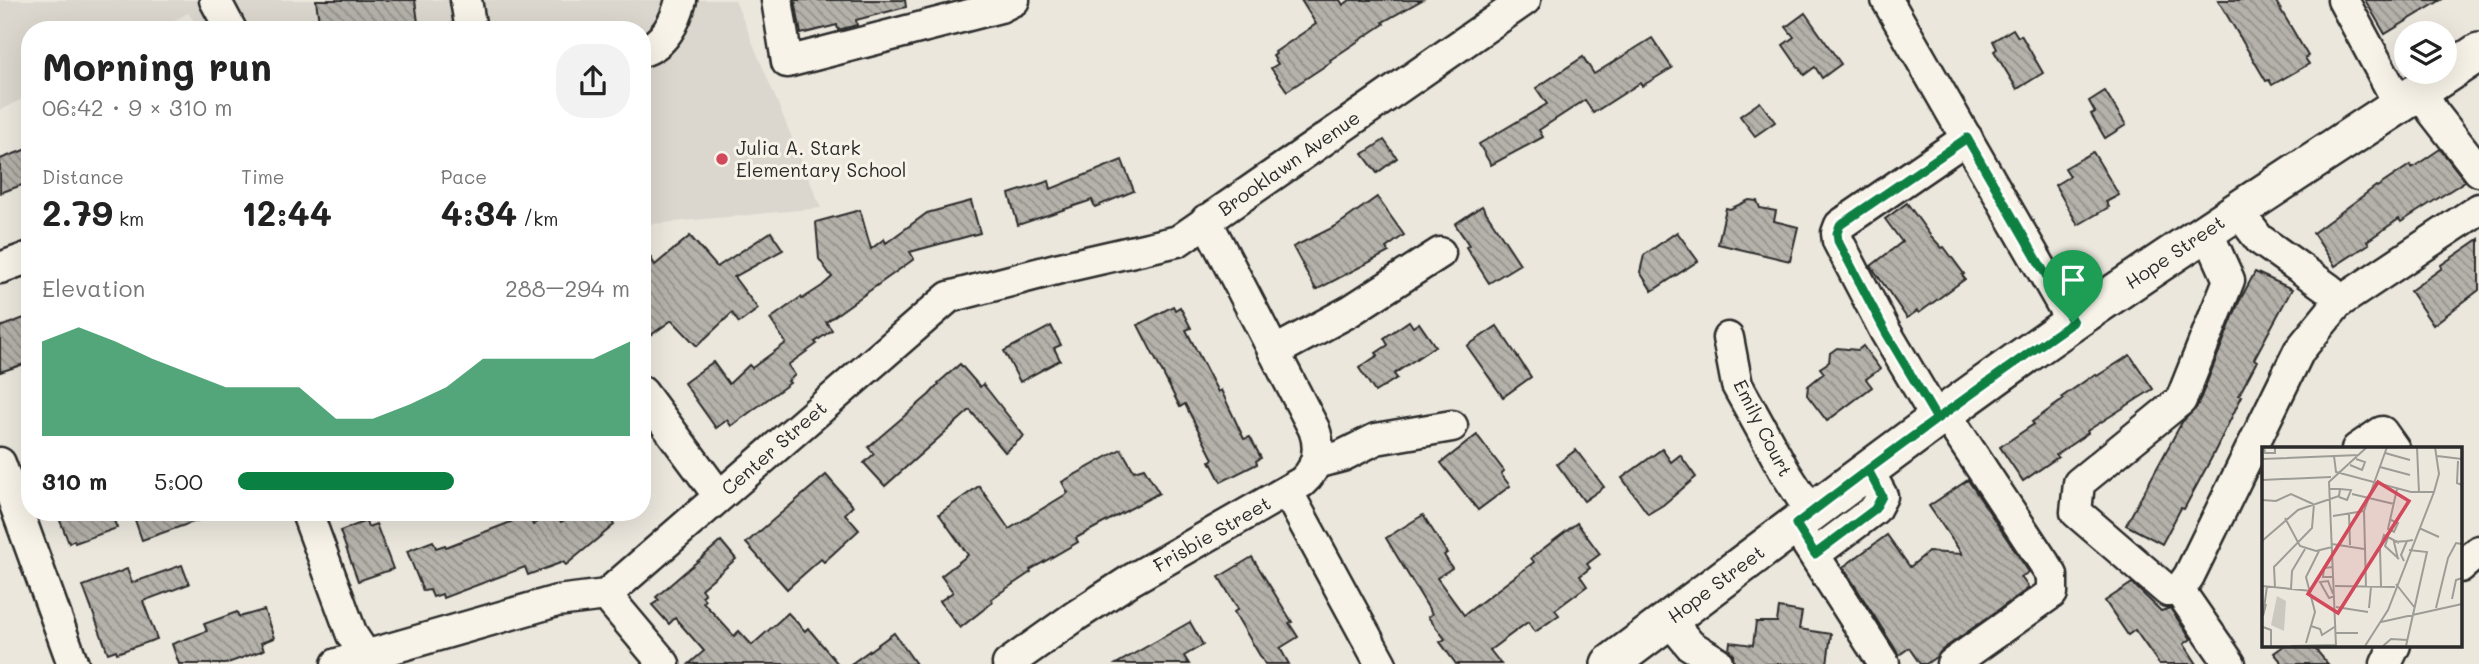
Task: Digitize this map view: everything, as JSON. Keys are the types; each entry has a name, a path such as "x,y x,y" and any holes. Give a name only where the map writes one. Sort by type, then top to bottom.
{"main road":[{"name":"Hope Street","path":"1610,664 1668,620 1807,530 1868,470 2073,322 2410,97 2475,64"}],"street":[{"path":"215,0 226,21"},
{"path":"466,0 470,21"},
{"path":"651,47 663,38 681,0"},
{"path":"777,0 787,62 1000,7 1014,0"},
{"name":"Brooklawn Avenue","path":"1315,463 1318,443 1314,429 1206,220 1525,0"},
{"path":"1887,0 2073,322"},
{"path":"2343,0 2410,97 2433,112 2479,171"},
{"path":"1952,664 2053,593 2052,575 1885,331 1838,241 1837,233 1840,225 1967,138"},
{"path":"2207,231 2229,280 2181,400 2079,483 2076,512 2168,591 2179,590 2189,576 2299,351 2338,303 2479,209"},
{"path":"2237,210 2259,239 2329,289 2338,303"},
{"name":"Center Street","path":"606,595 949,297 1178,240 1206,220"},
{"path":"1274,352 1350,311 1440,253"},
{"path":"0,268 21,260"},
{"name":"Emily Court","path":"1728,338 1737,385 1785,472 1807,530 1884,664"},
{"path":"651,403 719,496"},
{"path":"1287,491 1309,476 1315,463 1342,456 1376,439 1452,426"},
{"path":"2360,447 2382,432 2393,447"},
{"path":"0,463 21,521"},
{"name":"Frisbie Street","path":"1008,664 1131,580 1287,491 1381,664"},
{"path":"21,521 73,664"},
{"path":"310,521 352,635 368,660"},
{"path":"2179,590 2230,664"},
{"path":"337,664 368,660 557,601 606,595 664,664"},
{"path":"1668,620 1690,645 1717,662"},
{"path":"2386,664 2395,646"},
{"path":"2402,646 2411,664"}],"shaded area":[{"name":"Julia A. Stark Elementary School","path":"0,0 735,0 821,208 651,224 651,21 194,21 188,13 173,21 21,21 21,100 0,110"}],"building":[{"path":"316,0 415,0 418,21 319,21"},
{"path":"795,0 905,0 906,7 856,20 857,25 838,30 837,25 801,34"},
{"path":"1301,0 1340,0 1343,5 1350,0 1422,0 1383,22 1384,24 1287,91 1271,68 1278,64 1273,56 1275,52 1316,24"},
{"path":"2218,0 2275,0 2308,56 2305,58 2309,64 2272,85 2269,80 2266,81"},
{"path":"2365,0 2441,0 2406,21 2394,21 2394,29 2385,34"},
{"path":"1805,13 1841,64 1822,78 1815,67 1804,75 1783,45 1794,37 1786,27"},
{"path":"2013,29 2018,37 2021,35 2043,73 2017,89 1994,51 1997,49 1993,41"},
{"path":"1652,38 1672,68 1642,86 1640,83 1593,113 1585,100 1539,130 1543,137 1491,165 1479,144 1547,104 1536,88 1583,57 1594,74"},
{"path":"2105,91 2126,125 2105,138 2091,114 2095,112 2089,101"},
{"path":"1760,102 1775,122 1755,136 1740,116"},
{"path":"1384,140 1397,158 1377,173 1363,154"},
{"path":"2440,149 2465,181 2401,222 2399,219 2367,241 2369,244 2335,266 2313,233 2376,186 2410,165 2412,168"},
{"path":"21,151 21,185 0,193 0,159"},
{"path":"2093,152 2119,195 2106,202 2109,207 2078,225 2055,185 2070,176 2065,168"},
{"path":"1122,160 1134,191 1095,207 1092,200 1018,225 1009,194 1049,181 1051,189"},
{"path":"1377,197 1404,235 1386,248 1389,252 1316,290 1293,247 1336,226"},
{"path":"1749,200 1757,201 1760,208 1776,211 1774,221 1798,227 1790,261 1718,244 1726,208 1730,209"},
{"path":"971,201 980,233 910,252 914,259 826,322 832,330 788,365 795,375 788,381 790,383 731,426 727,420 716,428 684,383 713,362 729,384 749,365 752,368 786,343 770,319 832,277 819,259 816,222 860,210 871,249 884,239 886,243 927,213"},
{"path":"1907,203 1930,235 1944,247 1965,279 1919,313 1917,311 1907,318 1871,266 1902,242 1885,219"},
{"path":"1482,206 1520,264 1489,283 1455,224"},
{"path":"771,232 783,250 734,277 758,309 739,323 732,313 697,346 672,320 651,335 651,258 655,265 690,236 717,267"},
{"path":"1677,232 1698,261 1652,291 1640,272 1644,255"},
{"path":"2479,239 2479,290 2433,325 2410,291 2442,268 2441,265"},
{"path":"2255,272 2292,289 2254,359 2257,361 2239,395 2242,396 2212,457 2162,544 2126,525 2182,422 2197,407 2239,302"},
{"path":"1173,306 1175,310 1180,307 1191,328 1186,330 1218,392 1221,390 1244,439 1250,437 1261,458 1256,461 1257,464 1221,482 1210,461 1213,459 1185,404 1180,407 1138,325"},
{"path":"21,319 21,365 0,372 0,327"},
{"path":"1409,321 1413,327 1419,323 1435,346 1394,374 1397,378 1375,392 1359,368 1388,345 1384,338"},
{"path":"1051,326 1061,345 1054,348 1060,360 1020,382 1004,351"},
{"path":"1497,326 1531,377 1503,397 1467,346"},
{"path":"1863,346 1880,369 1866,379 1872,387 1827,421 1807,395 1808,386 1824,373 1820,368 1829,362 1830,353 1837,348 1858,350"},
{"path":"2130,355 2153,389 2087,431 2088,433 2056,455 2058,457 2023,481 2000,447 2034,424 2032,422 2064,399 2062,397 2095,374 2097,376"},
{"path":"960,364 980,387 983,384 1024,436 1005,452 970,410 885,486 864,463 874,454 868,447 929,395 938,383"},
{"path":"1477,435 1504,471 1501,474 1510,486 1478,510 1441,463"},
{"path":"1121,449 1134,471 1144,468 1159,493 1076,538 1078,542 1030,570 1031,572 991,599 993,602 960,628 940,601 953,592 941,576 968,555 939,514 979,486 1009,529 1068,493 1062,482"},
{"path":"1662,449 1671,462 1680,455 1696,477 1648,514 1622,478"},
{"path":"1576,450 1604,487 1584,501 1557,464"},
{"path":"826,475 853,506 845,514 859,530 824,562 821,559 787,589 746,543"},
{"path":"1968,480 2029,572 2021,577 2029,588 1926,664 1920,664 1909,648 1899,655 1843,567 1887,535 1910,567 1928,552 1962,554 1929,506"},
{"path":"1423,515 1447,553 1444,555 1452,568 1437,578 1464,615 1534,562 1531,558 1577,523 1600,554 1587,564 1590,568 1580,576 1587,586 1555,610 1559,615 1535,632 1528,622 1490,650 1501,664 1456,664 1440,642 1445,639 1428,617 1432,614 1386,538"},
{"path":"60,521 114,521 117,528 75,543 74,540 69,543"},
{"path":"135,521 197,521 142,540"},
{"path":"366,521 368,527 376,524 393,569 358,581 340,531"},
{"path":"531,521 533,525 539,521 612,521 614,525 566,565 563,562 528,575 525,567 443,598 442,594 433,597 430,590 423,591 407,551 433,541 436,548 446,547 511,522"},
{"path":"721,541 736,559 701,589 705,594 702,596 705,600 703,602 734,636 739,631 752,645 788,613 805,631 808,628 838,664 689,664 704,651 675,618 669,624 652,605 659,600 656,597"},
{"path":"1252,557 1292,622 1289,623 1298,637 1280,648 1289,664 1265,664 1234,612 1238,609 1219,577"},
{"path":"182,565 189,584 143,601 157,639 117,653 116,650 108,653 83,586 127,569 132,583"},
{"path":"2132,583 2161,611 2170,608 2191,639 2184,644 2197,664 2159,664 2135,630 2128,635 2105,601"},
{"path":"1779,608 1802,612 1799,629 1831,634 1827,664 1734,664 1733,654 1729,650 1730,642 1753,645 1756,622 1777,622"},
{"path":"264,610 274,638 261,643 264,650 225,664 179,664 172,644 207,631 204,624 237,612 239,617"},
{"path":"1190,622 1203,645 1184,656 1189,664 1116,664"},
{"path":"894,633 916,664 851,664"},
{"path":"2284,646 2313,646 2328,664 2283,664 2274,653"}],"place":[{"name":"Julia A. Stark Elementary School","path":"722,159"}],"route":[{"path":"2073,322 1937,419 1868,470 1796,524 1815,554 1875,509 1882,496 1868,470 1937,419 1885,331 1838,241 1840,225 1967,138 2073,322"}]}
